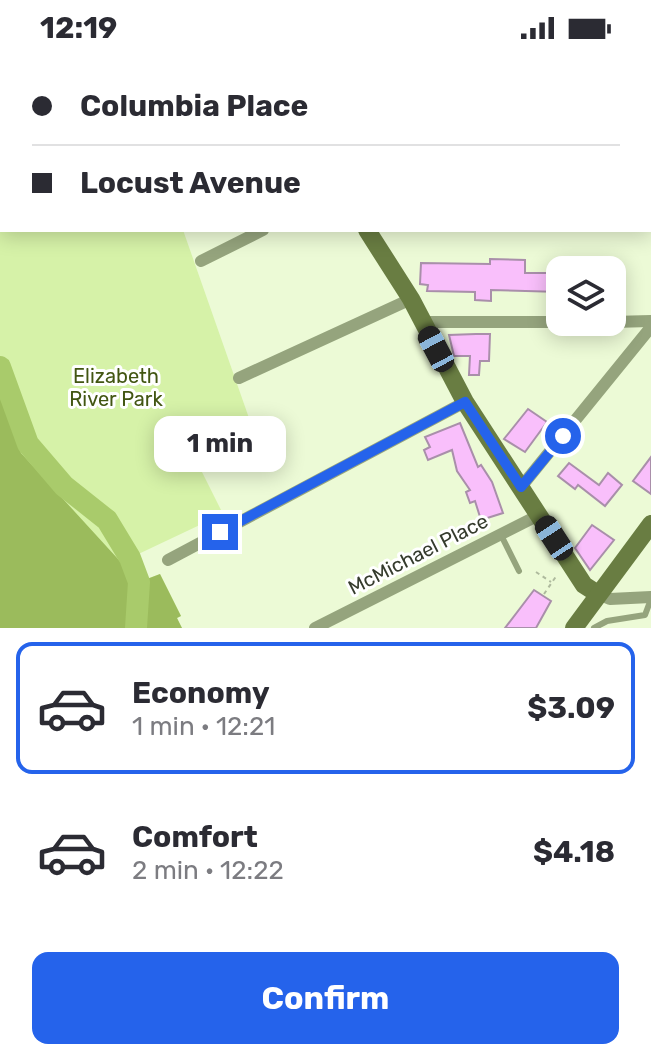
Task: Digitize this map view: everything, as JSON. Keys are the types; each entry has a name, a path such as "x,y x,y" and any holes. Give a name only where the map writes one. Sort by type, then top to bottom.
{"street":[{"path":"201,261 259,232"},
{"path":"368,232 411,299 465,402 584,585 610,599 651,598"},
{"path":"239,378 411,299"},
{"path":"422,322 546,322"},
{"path":"626,323 651,324"},
{"path":"521,487 651,324"},
{"path":"168,560 465,402"},
{"name":"McMichael Place","path":"315,628 539,515"},
{"path":"585,626 598,594 651,524"}],"lane":[{"path":"501,535 519,571"},
{"path":"585,626 645,615 651,598"}],"path":[{"path":"536,572 552,582"},
{"path":"544,594 555,577"}],"green space":[{"name":"Elizabeth River Park","path":"0,232 184,232 256,438 200,468 223,514 130,558 139,582 160,574 181,616 177,618 182,628 0,628"},
{"path":"0,397 21,453 139,582 160,574 181,616 177,618 182,628 0,628"}],"building":[{"path":"490,259 525,260 525,273 546,273 546,292 491,290 491,301 475,300 475,292 427,291 428,285 420,284 421,263 490,264"},
{"path":"490,334 489,361 480,361 479,375 469,375 470,356 454,356 449,335"},
{"path":"528,409 547,422 525,452 504,439"},
{"path":"460,423 478,467 481,465 492,482 503,513 481,520 475,501 470,503 466,492 470,490 457,471 452,450 428,460 424,450 430,447 425,437"},
{"path":"651,457 651,494 633,481"},
{"path":"569,463 599,485 608,473 622,485 605,506 578,485 575,489 558,476"},
{"path":"592,525 614,540 590,570 575,548"},
{"path":"534,590 551,601 536,628 505,628"}],"waterway":[{"path":"0,367 28,444 64,486 107,520 130,558 139,582 136,628"}],"route":[{"path":"220,532 465,402 521,487 563,436"}]}
